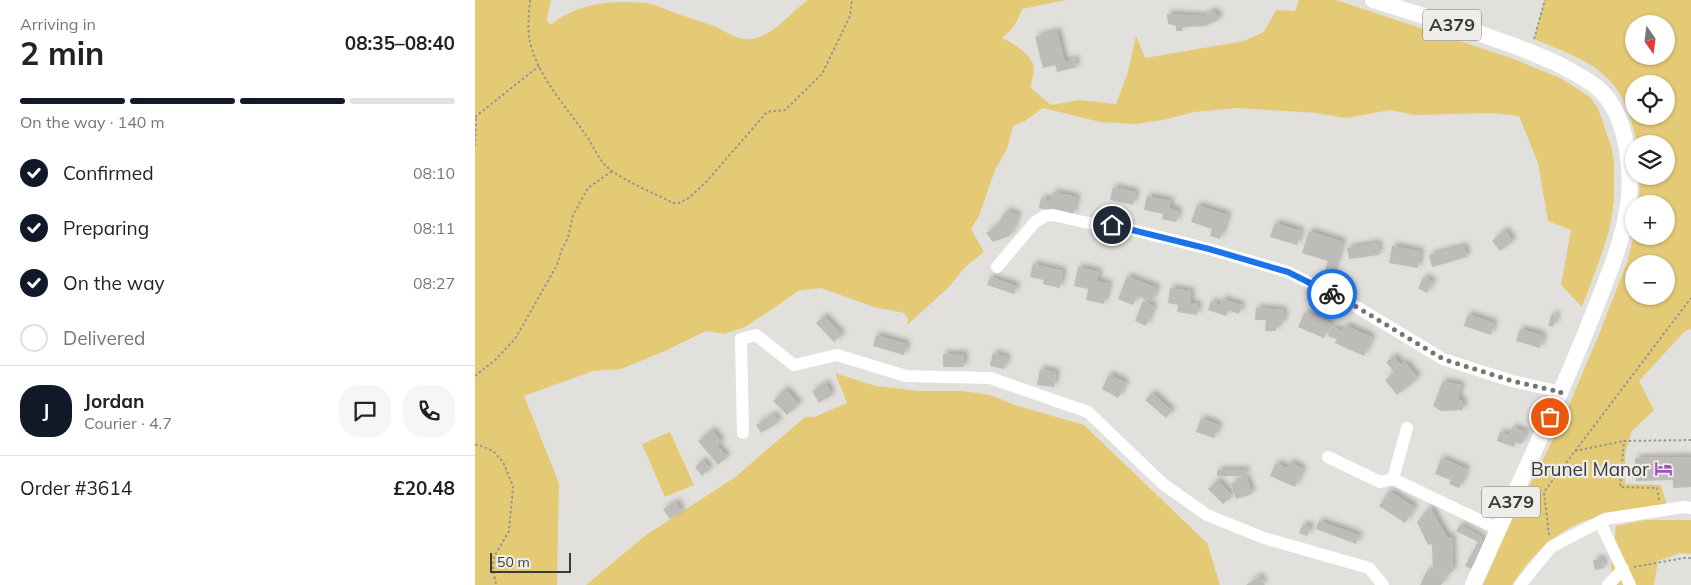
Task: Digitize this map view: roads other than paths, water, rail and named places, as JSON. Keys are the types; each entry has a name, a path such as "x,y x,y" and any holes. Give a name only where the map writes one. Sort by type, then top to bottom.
{"main road":[{"name":"A379","path":"1373,0 1530,51 1584,79 1603,92 1617,115 1625,139 1630,181 1628,206 1619,249 1561,392 1473,585"}],"street":[{"path":"997,267 1035,222 1045,216 1053,215 1088,223 1112,225 1209,249 1288,272 1350,303 1443,359 1512,381 1561,392"},
{"path":"743,433 741,339 756,335 794,365 837,355 906,376 990,378 1088,412 1163,484 1207,515 1264,538 1369,568 1383,585"},
{"path":"1393,479 1407,428"},
{"path":"1328,457 1381,482 1393,479 1498,529"},
{"path":"1520,585 1551,547 1605,519 1662,510 1691,508"},
{"path":"1600,522 1630,585"},
{"path":"1608,585 1623,569"}],"place":[{"name":"Brunel Manor","path":"1663,469"}]}
